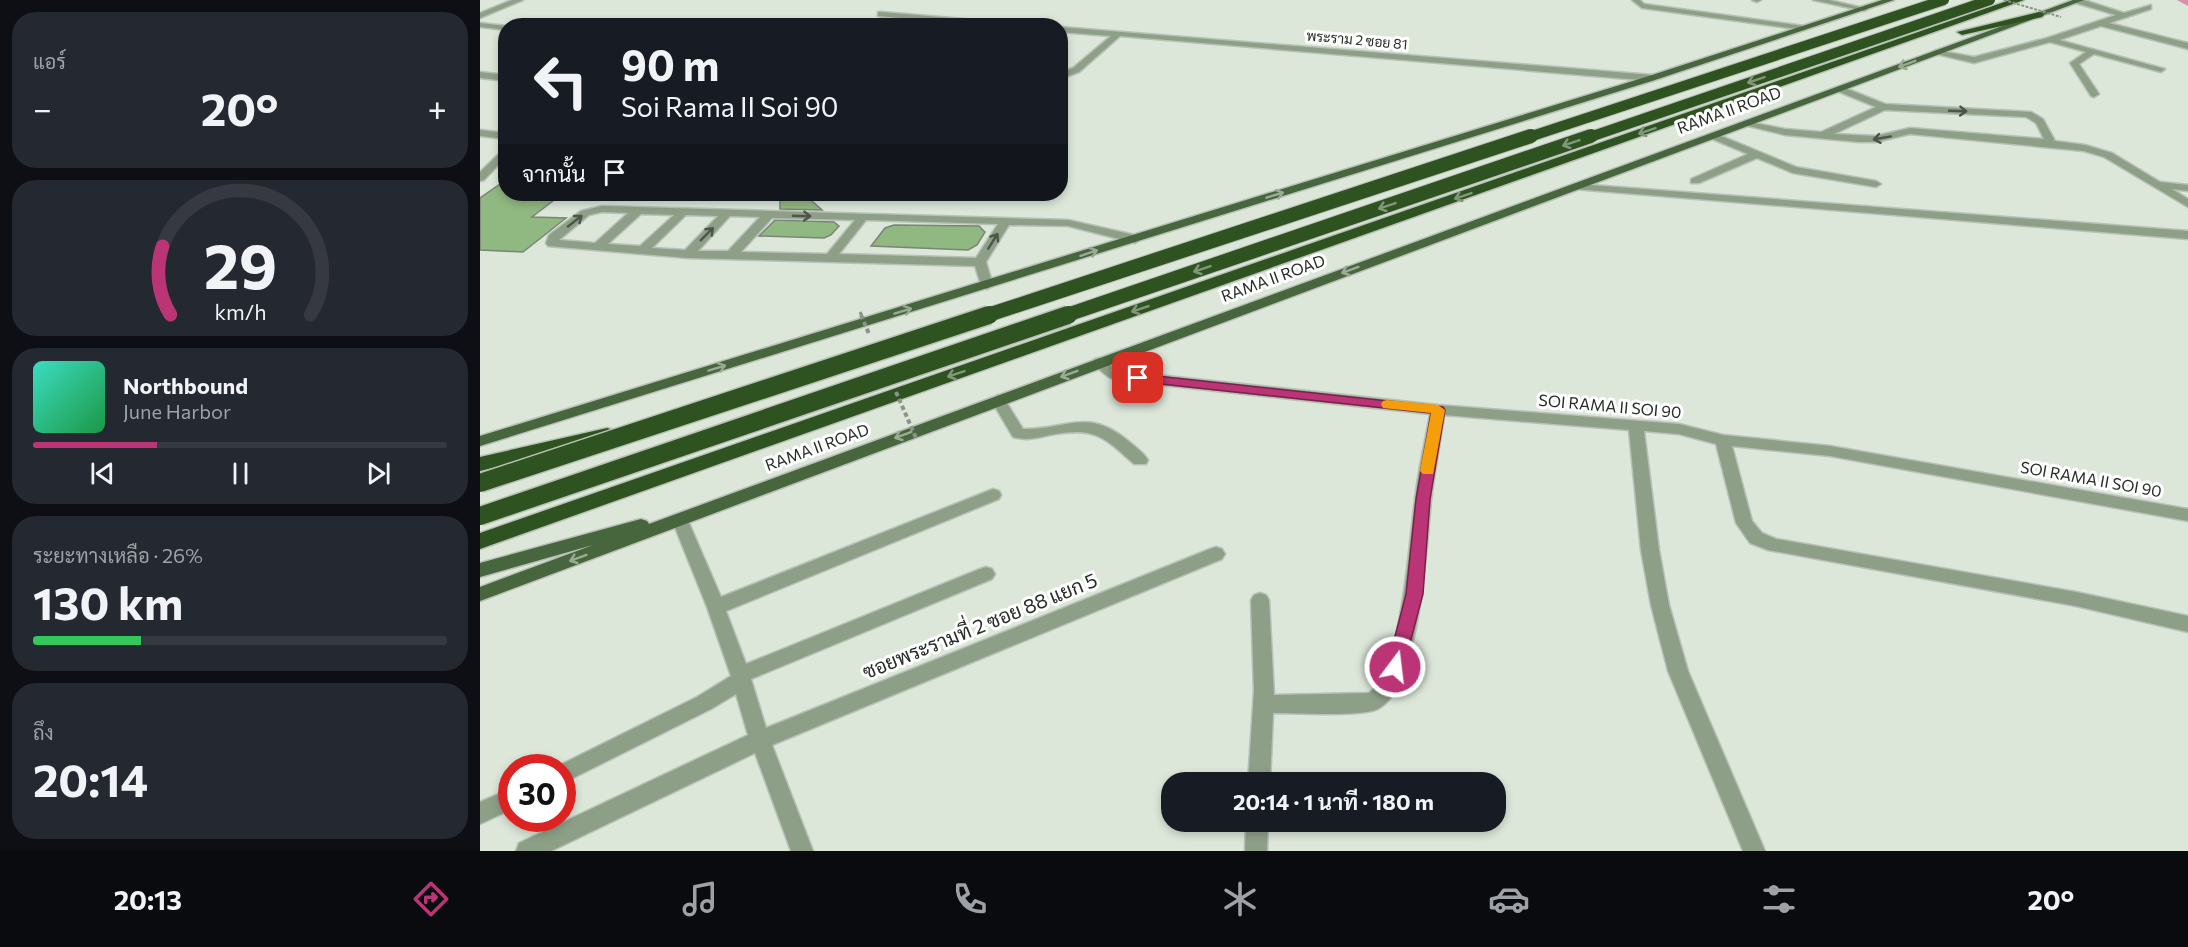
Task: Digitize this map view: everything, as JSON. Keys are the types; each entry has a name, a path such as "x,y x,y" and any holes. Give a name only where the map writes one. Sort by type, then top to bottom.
{"highway":[{"path":"480,483 1944,0"},
{"path":"480,483 1944,0"},
{"path":"480,516 1990,0"},
{"name":"RAMA II ROAD","path":"480,541 2019,0"},
{"path":"1826,68 1892,54 1984,26 2039,15"},
{"path":"480,464 686,415"},
{"path":"480,554 702,463"}],"main road":[{"path":"480,441 1652,78 1890,0"},
{"name":"RAMA II ROAD","path":"480,594 2079,0"},
{"path":"480,451 683,379"},
{"path":"480,570 730,500"}],"street":[{"path":"480,16 519,0"},
{"path":"1636,0 1642,6 1804,28"},
{"path":"1816,0 1864,9"},
{"path":"2079,0 2123,15"},
{"path":"1936,53 1974,60 2050,40 2148,6"},
{"path":"881,14 927,18"},
{"path":"2100,23 2188,46"},
{"path":"480,25 498,27"},
{"name":"พระราม 2 ซอย 81","path":"1068,30 1652,78"},
{"path":"1068,73 1076,70 1118,34"},
{"path":"2050,40 2161,69"},
{"path":"2093,51 2074,63 2094,94"},
{"path":"480,75 498,77"},
{"path":"1840,90 1884,107 2028,114 2040,121 2051,143"},
{"path":"1823,135 1884,107"},
{"path":"1902,109 1910,131"},
{"path":"1745,124 1785,132 1867,140 1910,131 2051,143 2108,155 2188,204"},
{"path":"480,133 498,135"},
{"path":"1714,136 1793,170 1876,184"},
{"path":"1695,181 1755,155"},
{"path":"480,178 498,159"},
{"path":"2157,185 2188,188"},
{"path":"1578,187 2188,235"},
{"path":"980,262 688,254 552,243 553,238 593,210 639,209 1068,223 1135,238"},
{"path":"598,246 639,209"},
{"path":"643,250 683,212"},
{"path":"688,254 727,213"},
{"path":"732,255 768,215"},
{"path":"830,258 863,218"},
{"path":"987,285 980,262 1006,221"},
{"name":"SOI RAMA II SOI 90","path":"1100,362 1115,375 1438,410 1679,429 1723,440 1830,451 2188,515"},
{"path":"998,400 1018,433 1028,435 1052,430 1096,426 1113,436 1140,460"},
{"path":"1264,704 1371,702 1385,693 1395,667 1414,594 1423,499 1438,410"},
{"path":"1636,426 1650,550 1660,605 1675,660 1754,851"},
{"path":"1723,440 1744,523 1756,538 1774,545 2076,599 2188,624"},
{"path":"716,607 993,495"},
{"path":"680,520 716,607 741,678 759,740 802,851"},
{"name":"ซอยพระรามที่ 2 ซอย 88 แยก 5","path":"527,851 759,740 1216,555"},
{"path":"576,766 704,704 741,678 986,574"},
{"path":"1260,600 1264,704 1260,772"},
{"path":"480,813 498,805"},
{"path":"1256,851 1257,832"}],"path":[{"path":"2003,0 2061,17"}],"building":[{"path":"498,186 498,201 553,201 532,217 566,218 523,252 480,250 480,198"},
{"path":"780,201 812,201 822,210 780,209"},
{"path":"775,220 834,222 839,226 831,235 824,238 759,236"},
{"path":"894,225 979,226 985,232 977,245 968,250 871,246 885,228"}],"waterway":[{"path":"2183,0 2188,2"}],"slow traffic":[{"path":"1387,404 1438,410 1428,471"}],"route":[{"path":"1138,378 1438,410 1423,499 1414,594 1395,667"}]}
